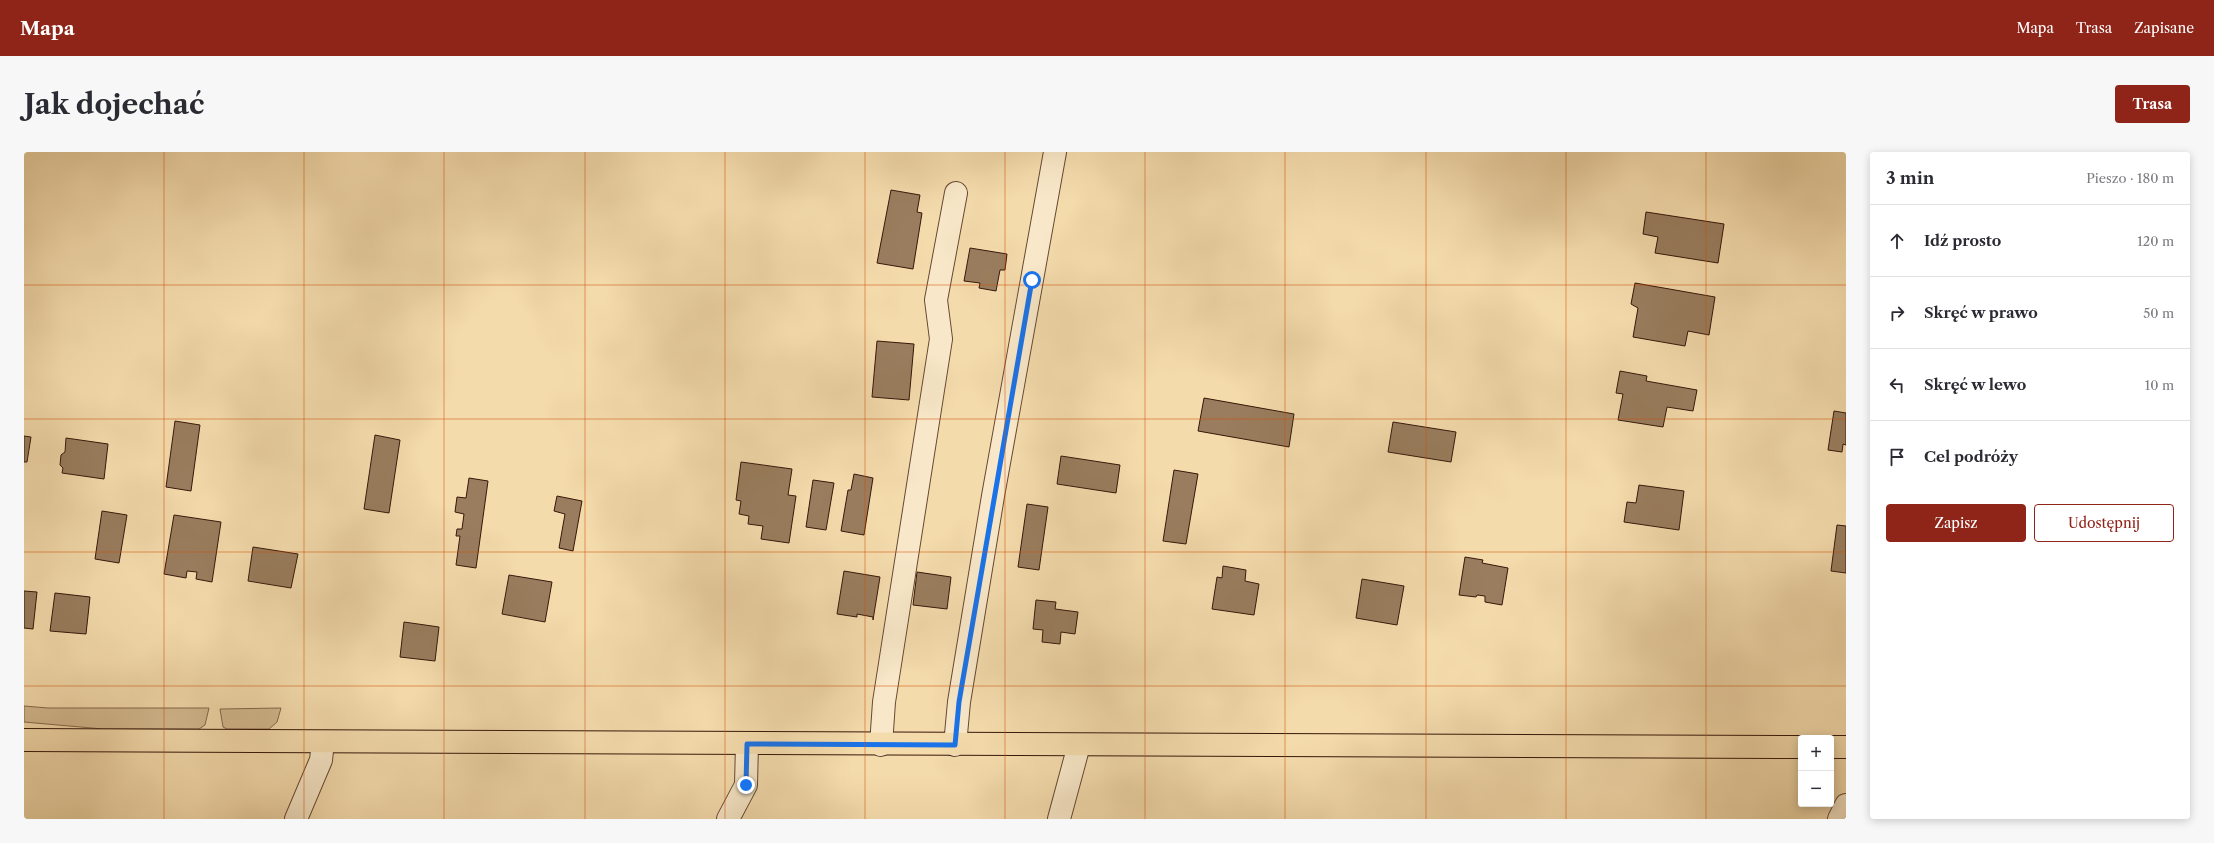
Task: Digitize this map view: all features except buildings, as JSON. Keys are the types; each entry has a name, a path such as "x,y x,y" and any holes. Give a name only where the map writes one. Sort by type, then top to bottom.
{"main road":[{"path":"24,735 65,740"},
{"path":"24,740 881,745 1798,747"},
{"path":"1834,747 1846,748"}],"street":[{"path":"955,745 959,702 993,496 1055,152"},
{"path":"881,745 884,702 941,339 936,300 956,193"},
{"path":"296,819 321,760 323,742"},
{"path":"728,819 746,785 747,744"},
{"path":"1059,819 1079,745"},
{"path":"1838,819 1846,805"}],"shaded area":[{"path":"24,706 48,708 209,708 205,725 199,729 103,729 24,722"},
{"path":"281,708 277,722 269,729 227,729 223,727 220,709"}],"route":[{"path":"746,785 747,744 955,745 959,702 993,496 1032,280"}]}
